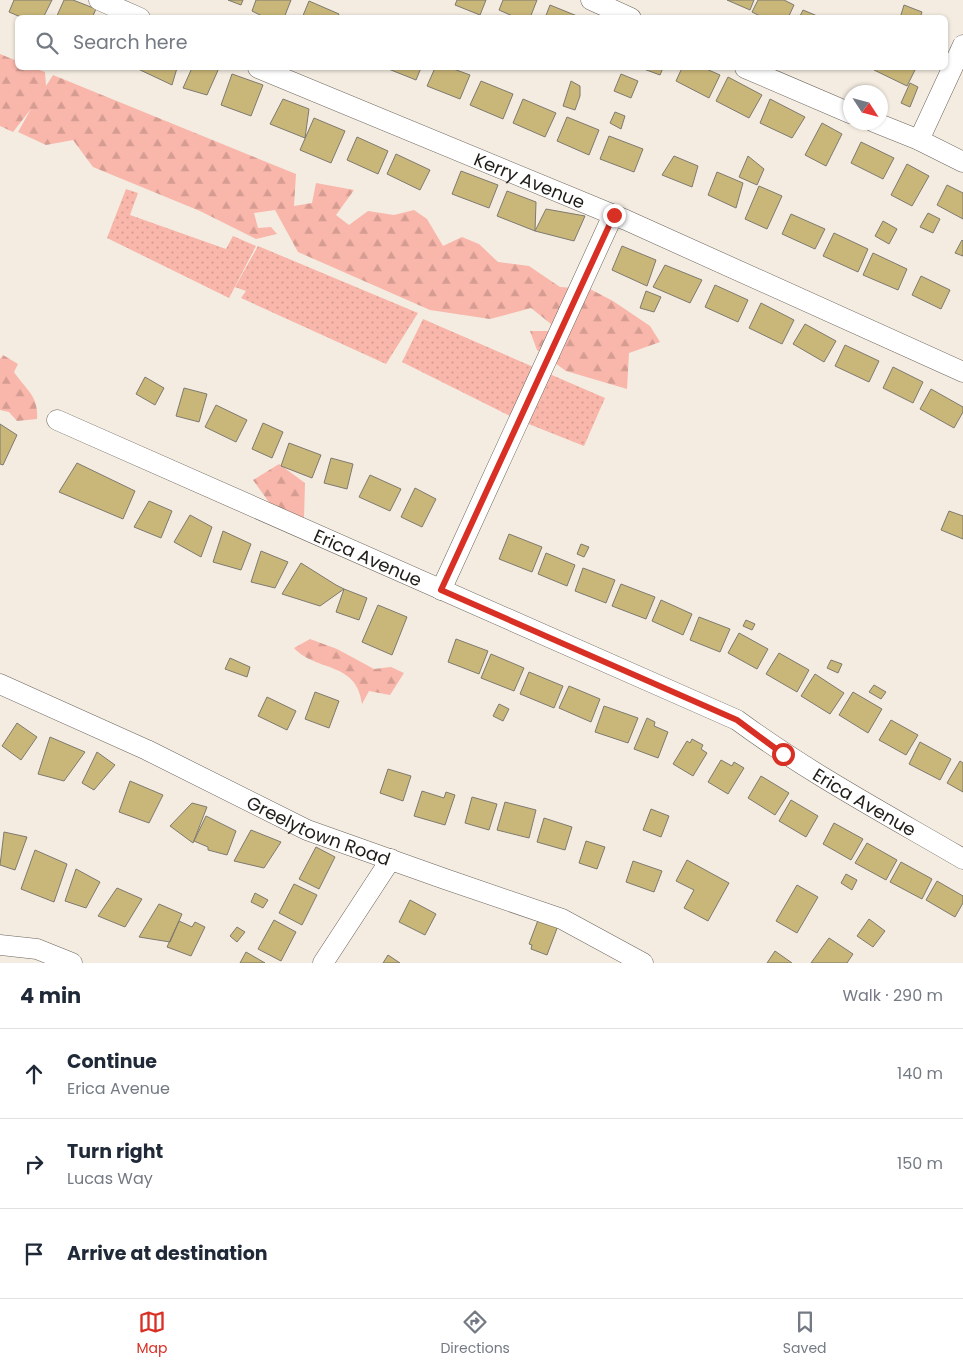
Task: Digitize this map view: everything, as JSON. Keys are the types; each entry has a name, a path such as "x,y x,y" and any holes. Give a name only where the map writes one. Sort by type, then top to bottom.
{"street":[{"path":"99,0 133,15"},
{"path":"591,0 624,15"},
{"path":"919,140 963,45"},
{"name":"Kerry Avenue","path":"263,70 614,215 963,372"},
{"path":"750,70 843,110"},
{"path":"888,128 919,140 963,162"},
{"path":"441,590 614,215"},
{"name":"Erica Avenue","path":"57,420 737,720 783,754 854,798 963,859"},
{"name":"Greelytown Road","path":"0,684 147,750 307,830 562,918 643,963"},
{"path":"323,963 391,859"},
{"path":"0,945 37,949 72,963"}],"green space":[{"path":"0,54 15,60 15,70 40,70 45,72 46,86 53,75 296,174 294,206 312,203 316,183 354,190 336,215 349,225 368,211 394,215 414,210 427,219 443,246 462,237 479,244 498,262 529,266 560,287 590,289 613,301 650,326 660,342 629,353 627,389 566,371 537,350 530,331 549,331 551,324 531,308 490,319 430,310 298,252 275,210 254,213 258,228 271,227 277,234 256,239 200,211 93,167 73,140 46,145 18,132 31,109 13,132 0,126"},
{"path":"126,189 138,193 130,215 226,249 233,236 256,246 229,298 107,238"},
{"path":"258,246 418,313 386,364 241,298 246,291 235,287"},
{"path":"423,319 605,398 584,446 516,419 402,362"},
{"path":"3,355 18,364 14,372 34,399 37,419 17,421 9,412 0,410 0,359"},
{"path":"279,464 305,483 304,518 271,505 253,480"},
{"path":"310,639 337,649 374,669 391,667 404,673 390,695 369,691 362,704 359,690 352,680 334,669 303,656 294,648"}],"building":[{"path":"14,0 52,0 44,15 16,15 9,12"},
{"path":"64,0 73,0 96,9 93,15 57,15"},
{"path":"228,0 243,0 241,5"},
{"path":"256,0 291,0 285,15 260,15 252,11"},
{"path":"457,0 486,0 480,15 455,5"},
{"path":"503,0 537,0 531,15 510,15 499,10"},
{"path":"727,0 754,0 750,10"},
{"path":"758,0 784,0 794,5 789,15 758,15 752,12"},
{"path":"309,1 339,14 338,15 303,15"},
{"path":"550,5 575,15 546,15"},
{"path":"904,5 922,12 921,15 901,15"},
{"path":"803,10 815,15 800,15"},
{"path":"140,70 176,70 172,85"},
{"path":"191,70 218,70 207,95 183,88"},
{"path":"391,70 420,70 416,80"},
{"path":"434,70 456,70 470,75 460,99 427,86"},
{"path":"646,70 662,70 660,75"},
{"path":"681,70 709,70 720,75 709,98 676,81"},
{"path":"874,70 915,70 907,86"},
{"path":"232,74 263,85 251,116 221,105"},
{"path":"621,74 638,81 631,98 614,91"},
{"path":"728,77 762,95 749,118 716,101"},
{"path":"481,81 513,94 503,119 470,105"},
{"path":"571,81 580,86 580,96 575,110 563,106"},
{"path":"910,83 918,87 910,107 901,103"},
{"path":"283,99 309,109 305,138 270,124"},
{"path":"523,99 556,113 545,137 513,123"},
{"path":"770,99 805,117 792,138 760,123"},
{"path":"615,112 625,116 621,129 610,123"},
{"path":"567,117 599,130 589,155 557,141"},
{"path":"314,118 345,131 331,163 300,150"},
{"path":"822,123 842,134 826,166 805,155"},
{"path":"609,136 643,149 634,172 600,159"},
{"path":"357,137 388,151 378,174 347,160"},
{"path":"861,142 894,158 883,179 851,163"},
{"path":"396,154 430,170 420,190 387,174"},
{"path":"674,156 698,166 692,187 662,175"},
{"path":"748,156 764,169 757,185 739,177"},
{"path":"907,164 929,176 912,206 891,195"},
{"path":"461,171 498,185 489,208 452,194"},
{"path":"717,172 743,183 736,208 708,195"},
{"path":"947,185 963,193 963,219 937,205"},
{"path":"759,186 782,196 767,229 745,219"},
{"path":"507,191 536,202 535,231 497,216"},
{"path":"546,209 585,216 574,241 535,231"},
{"path":"928,213 940,219 933,233 920,227"},
{"path":"791,214 825,229 815,249 782,234"},
{"path":"883,221 897,229 889,244 875,236"},
{"path":"834,233 868,249 858,272 823,256"},
{"path":"963,241 963,256 955,253"},
{"path":"622,246 656,260 647,286 612,270"},
{"path":"873,253 907,269 898,290 863,275"},
{"path":"665,265 702,280 690,303 653,287"},
{"path":"921,276 950,290 941,309 912,295"},
{"path":"715,285 748,300 738,322 705,307"},
{"path":"646,291 661,297 654,312 640,308"},
{"path":"761,303 794,320 782,344 749,328"},
{"path":"805,324 836,341 824,362 793,344"},
{"path":"845,345 879,361 869,382 835,366"},
{"path":"893,367 923,382 913,403 883,388"},
{"path":"145,377 164,388 155,405 136,394"},
{"path":"184,388 207,394 199,422 176,416"},
{"path":"931,389 963,407 963,412 954,428 920,409"},
{"path":"216,405 247,420 236,442 205,427"},
{"path":"263,423 283,432 272,458 252,449"},
{"path":"0,424 17,435 3,465 0,464"},
{"path":"289,443 321,455 312,478 281,466"},
{"path":"331,458 353,464 347,489 324,483"},
{"path":"77,463 135,491 123,519 59,492"},
{"path":"370,475 401,489 390,511 359,497"},
{"path":"415,488 436,499 422,527 401,517"},
{"path":"149,501 172,511 161,538 134,527"},
{"path":"949,511 963,516 963,539 941,530"},
{"path":"190,515 212,527 201,557 174,542"},
{"path":"223,531 251,544 241,570 213,562"},
{"path":"509,534 542,547 532,572 499,559"},
{"path":"581,544 589,547 584,557 577,554"},
{"path":"261,551 288,562 275,588 251,582"},
{"path":"546,553 575,565 567,586 538,574"},
{"path":"301,563 344,589 320,606 282,594"},
{"path":"583,568 615,580 606,603 575,591"},
{"path":"621,584 655,597 646,619 612,606"},
{"path":"344,589 367,598 359,620 336,612"},
{"path":"661,600 692,614 683,635 652,621"},
{"path":"378,605 407,617 392,655 362,642"},
{"path":"699,617 730,629 720,652 690,640"},
{"path":"746,620 755,624 752,630 743,626"},
{"path":"739,633 768,649 757,669 728,653"},
{"path":"456,639 488,651 479,674 448,662"},
{"path":"779,653 809,670 797,692 766,674"},
{"path":"491,654 524,668 514,691 481,678"},
{"path":"230,658 250,667 247,677 225,669"},
{"path":"831,660 842,664 838,673 827,668"},
{"path":"529,672 563,686 554,708 520,694"},
{"path":"815,674 844,693 830,714 801,696"},
{"path":"874,685 886,692 881,699 869,692"},
{"path":"569,686 600,699 591,722 559,708"},
{"path":"315,692 339,701 329,728 305,719"},
{"path":"853,692 882,709 868,733 839,715"},
{"path":"267,697 296,711 287,730 258,716"},
{"path":"499,704 509,709 503,721 493,716"},
{"path":"604,706 638,718 628,743 595,732"},
{"path":"647,718 655,722 654,726 668,732 658,758 634,749"},
{"path":"891,720 918,735 906,755 879,740"},
{"path":"17,723 37,737 21,760 2,746"},
{"path":"50,737 85,752 64,781 38,774"},
{"path":"692,739 703,745 701,749 707,753 693,776 673,764 687,741 690,743"},
{"path":"920,742 951,759 940,780 909,764"},
{"path":"97,752 115,765 94,790 82,783"},
{"path":"721,760 732,766 734,762 744,768 728,794 708,782"},
{"path":"960,761 963,763 963,792 947,783"},
{"path":"388,769 411,776 403,801 380,793"},
{"path":"761,776 789,793 775,815 748,798"},
{"path":"130,781 163,795 149,823 119,812"},
{"path":"422,791 444,798 446,792 455,795 445,825 414,816"},
{"path":"472,797 497,804 489,830 465,823"},
{"path":"791,800 818,816 806,837 779,821"},
{"path":"505,802 536,810 529,838 497,830"},
{"path":"192,803 207,807 193,843 170,826"},
{"path":"651,809 669,816 661,837 643,830"},
{"path":"206,816 236,831 227,855 208,850 208,847 194,841"},
{"path":"544,818 572,827 565,850 537,842"},
{"path":"834,823 863,839 851,860 823,844"},
{"path":"251,830 281,842 264,868 234,861"},
{"path":"4,832 27,837 15,870 0,865"},
{"path":"586,841 605,847 597,869 579,863"},
{"path":"867,843 897,860 886,880 855,863"},
{"path":"316,847 335,857 319,889 299,879"},
{"path":"35,850 67,864 54,902 21,889"},
{"path":"687,860 729,883 708,921 684,908 694,890 676,881"},
{"path":"633,861 662,871 654,892 626,882"},
{"path":"901,862 932,879 922,899 890,882"},
{"path":"76,869 100,882 86,908 65,901"},
{"path":"846,874 857,880 852,890 841,883"},
{"path":"937,881 963,896 963,903 955,917 926,900"},
{"path":"294,884 317,895 302,925 279,913"},
{"path":"797,885 818,897 797,933 776,921"},
{"path":"117,888 142,899 125,927 98,916"},
{"path":"255,893 268,900 263,908 251,902"},
{"path":"410,900 436,914 425,935 399,922"},
{"path":"159,904 182,914 170,942 139,937"},
{"path":"540,915 559,923 547,955 531,949 532,945 529,944"},
{"path":"869,919 885,931 873,947 857,936"},
{"path":"274,920 296,932 281,961 258,949"},
{"path":"179,921 192,927 195,922 205,927 191,956 167,947"},
{"path":"237,927 245,932 237,942 230,936"},
{"path":"829,938 853,954 847,963 811,963"},
{"path":"775,951 792,963 767,963"},
{"path":"246,952 265,963 240,963"},
{"path":"388,955 400,963 383,963"}],"route":[{"path":"614,215 441,590 737,720 783,754"}]}
